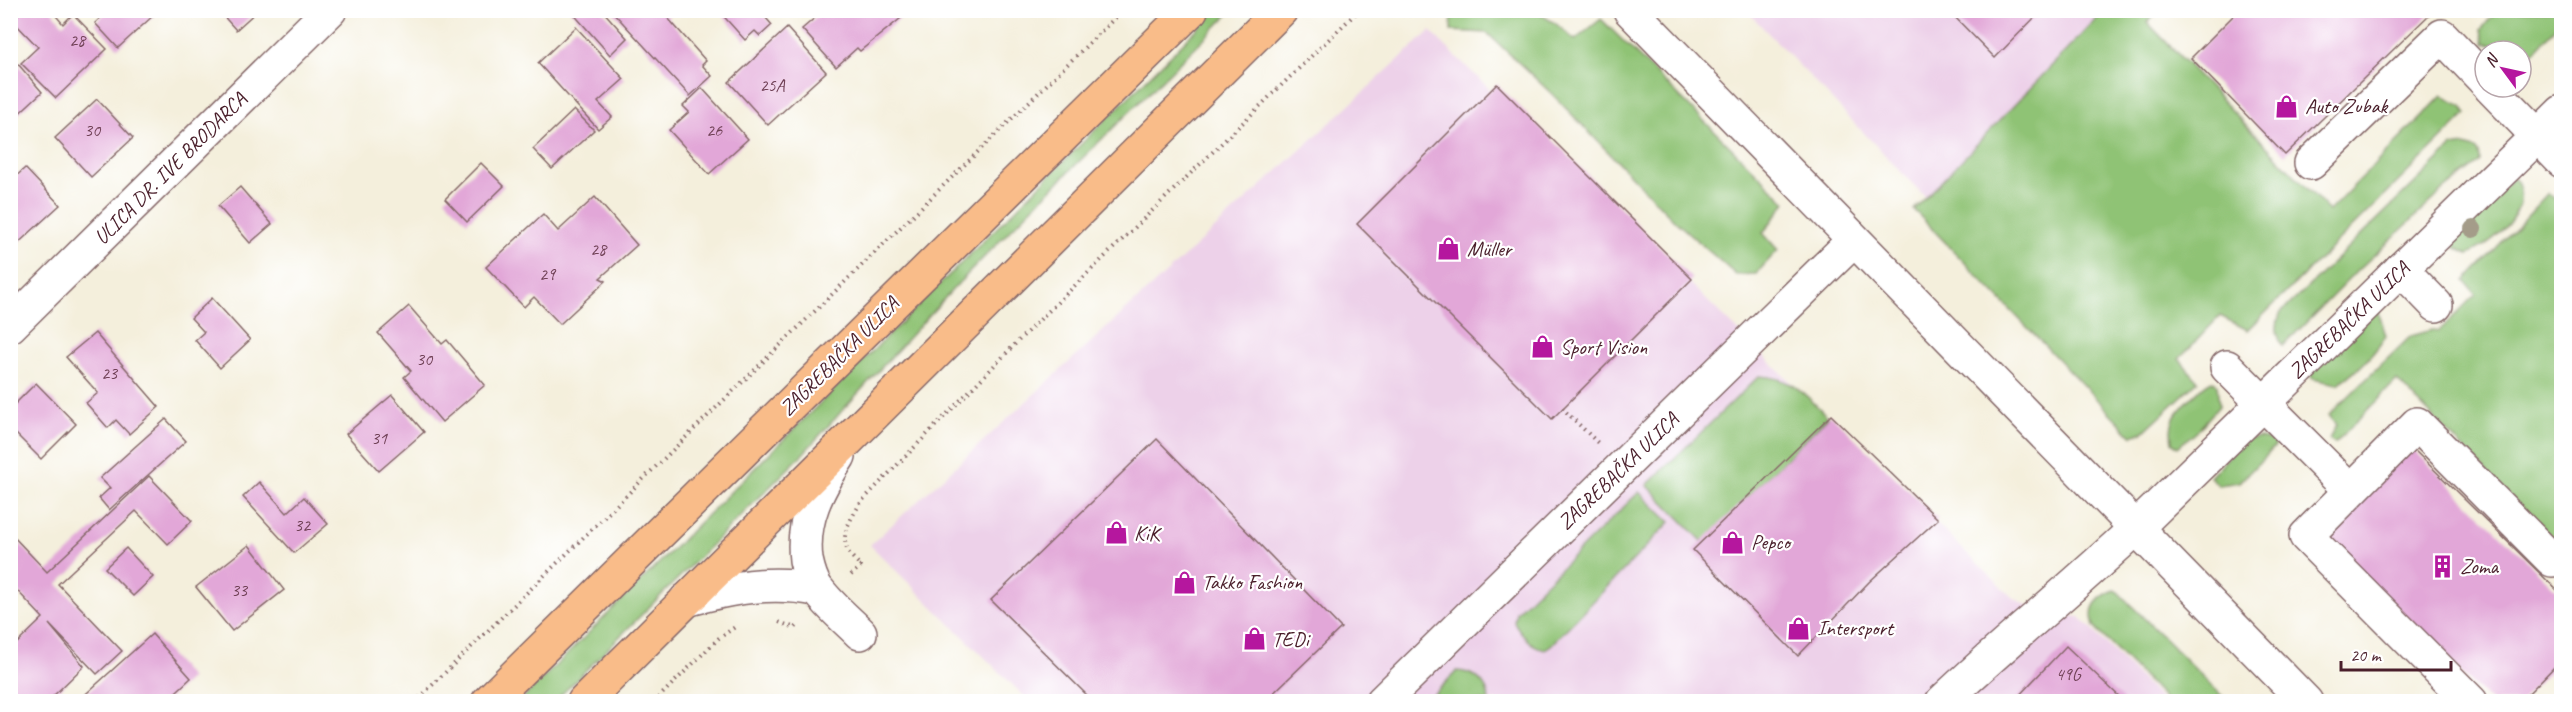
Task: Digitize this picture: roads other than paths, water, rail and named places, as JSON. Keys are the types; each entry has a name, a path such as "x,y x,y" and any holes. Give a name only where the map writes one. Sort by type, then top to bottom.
{"main road":[{"name":"ZAGREBAČKA ULICA","path":"488,702 1191,10"},
{"path":"584,702 1281,10"},
{"path":"1244,47 1307,10"}],"street":[{"name":"ULICA DR. IVE BRODARCA","path":"10,326 330,10"},
{"path":"1630,10 2306,702"},
{"path":"2311,163 2442,36 2473,68"},
{"path":"2502,99 2562,161"},
{"name":"ZAGREBAČKA ULICA","path":"1942,702 2136,528 2562,112"},
{"name":"ZAGREBAČKA ULICA","path":"1382,702 1854,240"},
{"path":"2400,269 2436,305"},
{"path":"2227,367 2350,490"},
{"path":"2471,702 2306,536 2417,424 2552,560"},
{"path":"848,440 816,493 807,520 804,543 808,567 821,594 860,633"},
{"path":"686,600 756,585 775,584 821,594"}],"place":[{"name":"Auto Zubak","path":"2287,106"},
{"name":"Müller","path":"1449,249"},
{"name":"Sport Vision","path":"1542,347"},
{"name":"KiK","path":"1116,533"},
{"name":"Pepco","path":"1733,542"},
{"name":"Zoma","path":"2442,566"},
{"name":"Takko Fashion","path":"1184,582"},
{"name":"Intersport","path":"1799,628"},
{"name":"TEDi","path":"1254,639"}]}
